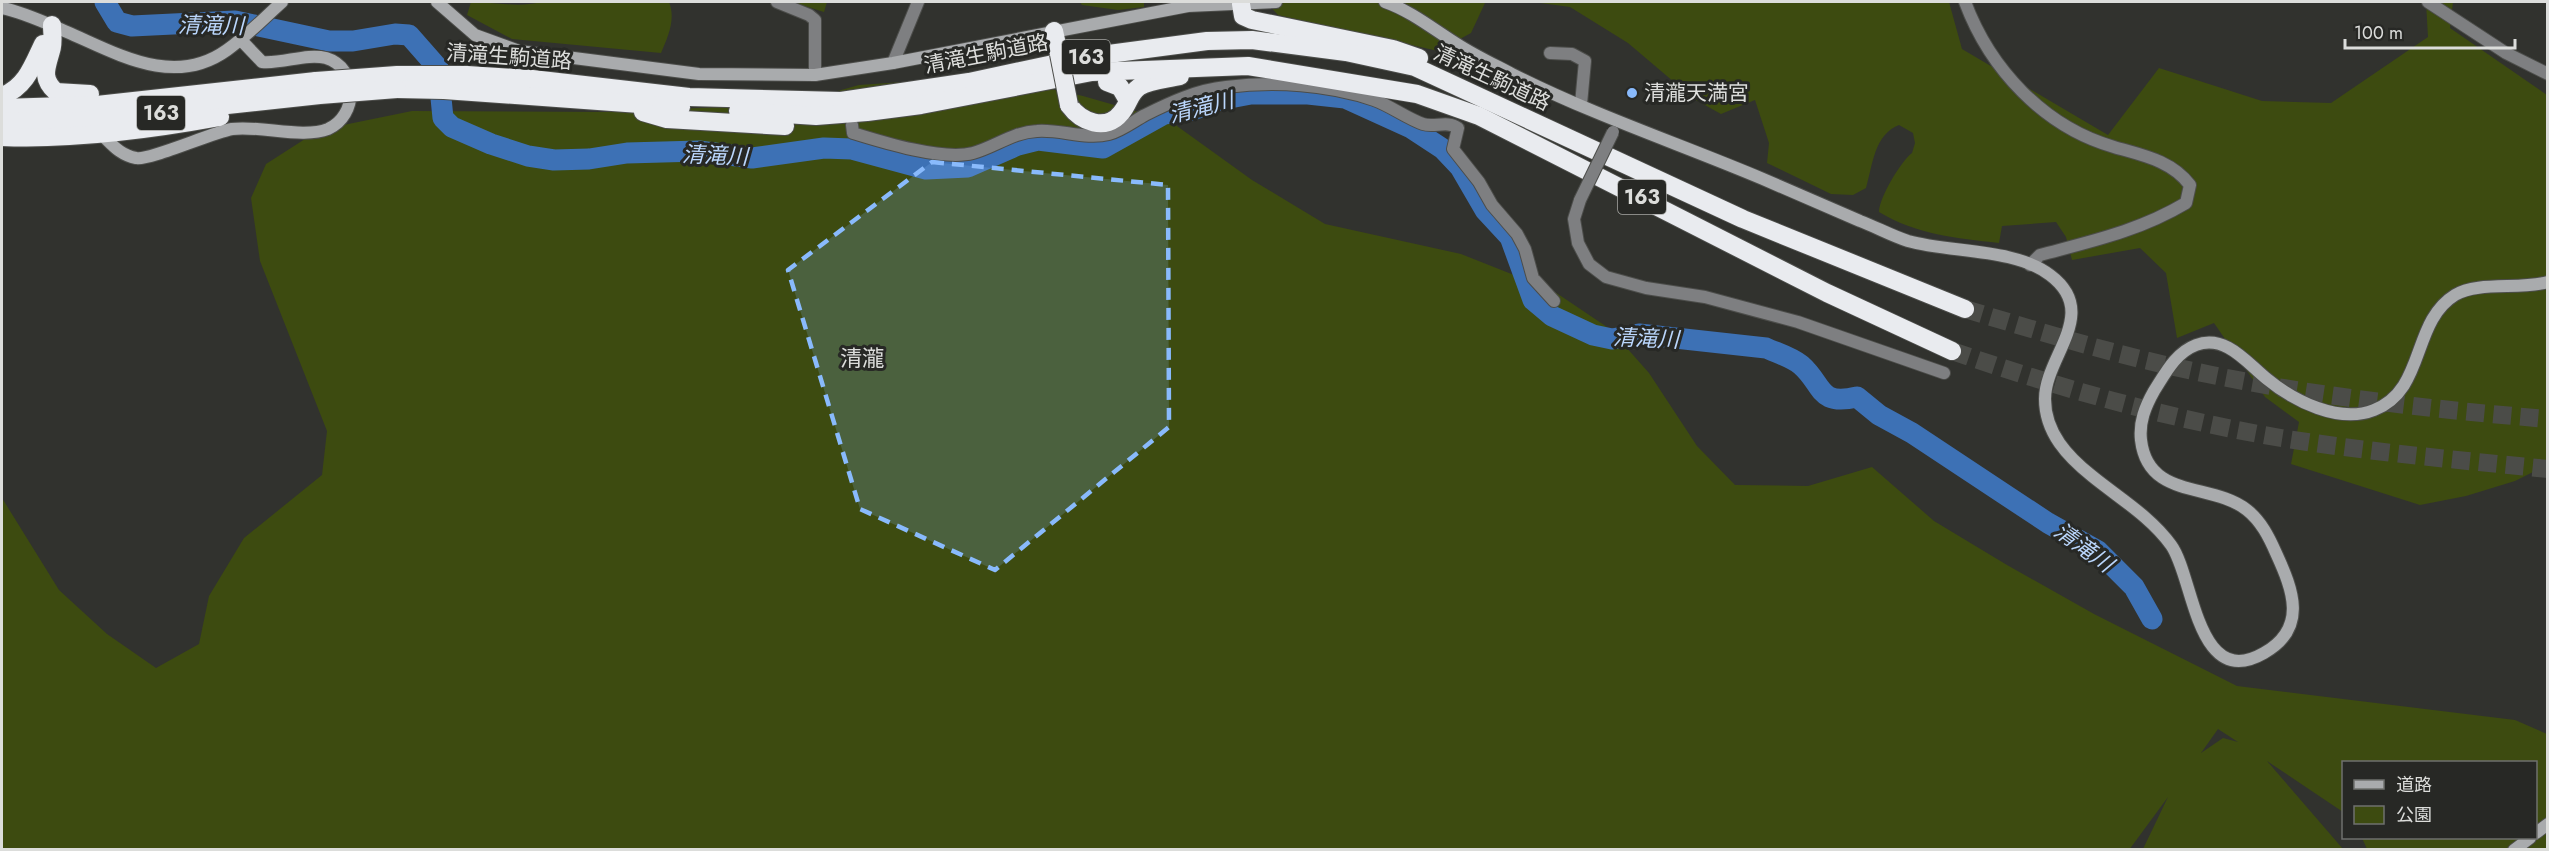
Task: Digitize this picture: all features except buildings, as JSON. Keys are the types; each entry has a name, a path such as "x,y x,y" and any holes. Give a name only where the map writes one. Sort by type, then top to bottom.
{"highway":[{"name":"163","path":"1241,4 1243,16 1252,20 1338,36 1418,57 1475,95"},
{"path":"52,25 52,49 44,74 48,84 56,92 69,95 240,90"},
{"path":"2,96 12,93 26,80 52,25"},
{"path":"1054,31 1069,105 1082,118 1100,123 1116,118 1121,113 1127,99 1145,83 1180,76"},
{"name":"清滝生駒道路","path":"2,108 97,105 240,90 318,88 467,75 532,79 699,98 841,101 969,82 1086,57 1207,41 1252,40 1346,52 1415,67 1743,219 1965,309"},
{"name":"清滝生駒道路","path":"397,82 444,90 816,116 921,105 1092,72 1248,66 1298,72 1417,94 1479,116 1827,293 1952,351"},
{"path":"608,102 667,119 729,125 852,125 887,122 1107,82 1180,76 1276,75 1298,72"},
{"path":"1107,82 1120,87 1127,99"},
{"name":"清滝生駒道路","path":"2,121 70,122 291,97 318,88"},
{"path":"2,137 32,138 132,130 253,110 291,97"}],"street":[{"path":"437,2 475,35 519,51 699,74 815,75 893,63 1188,6 1276,2"},
{"path":"777,2 809,15 815,20 815,75"},
{"path":"893,63 918,2"},
{"path":"1385,2 1401,7 1463,48 1581,104 1615,127 1907,240 2015,260 2052,276 2064,291 2072,311 2072,323 2047,381 2044,395 2049,423 2054,435 2073,461 2138,512 2174,548 2183,567 2201,631 2212,647 2227,657 2238,660 2250,659 2280,641 2293,618 2294,605 2288,578 2267,534 2257,519 2226,498 2189,491 2174,484 2152,470 2145,458 2140,437 2145,406 2172,363 2196,345 2218,344 2232,349 2269,381 2309,404 2350,415 2367,413 2392,400 2407,382 2417,362 2424,332 2435,313 2451,297 2469,288 2509,288 2547,282"},
{"path":"1965,2 1992,54 2019,90 2045,114 2084,137 2168,165 2190,184 2186,203 2169,213 2127,232 2040,255 2030,265"},
{"path":"2428,2 2506,53 2547,74"},
{"path":"2,8 52,25 136,62 160,68 206,62 244,38 280,4"},
{"path":"99,132 115,149 136,158 152,157 194,139 233,129 324,130 343,118 350,106 350,85 346,71 337,63 325,58 311,57 262,62 244,38"},
{"path":"1550,53 1572,54 1585,61 1581,104"},
{"path":"852,125 853,133 894,146 961,154 973,153 1016,135 1034,131 1053,130 1095,136 1111,134 1176,100 1218,88 1310,86 1344,91 1391,107 1424,124 1452,124 1458,128 1453,149 1479,182 1492,205 1517,234 1526,249 1533,278 1554,301"},
{"path":"1615,127 1580,200 1574,219 1578,243 1589,264 1606,277 1646,288 1705,297 1798,322 1944,373"},
{"path":"127,154 127,138 132,130"},
{"path":"2514,849 2527,839"}],"highlighted area":[{"path":"932,162 1168,185 1169,427 995,570 860,509 788,270"}],"green space":[{"path":"471,2 515,5 541,2 669,2 672,15 661,53 512,39 467,15"},
{"path":"792,2 827,2 824,12"},
{"path":"1080,2 1144,2 1144,7 1118,10 1082,5"},
{"path":"1266,2 1533,2 1485,3 1471,33 1438,51 1278,15"},
{"path":"1533,2 1949,2 1962,49 2108,135 2159,68 2262,101 2331,103 2428,37 2426,2 2453,2 2450,28 2547,95 2547,465 2515,481 2466,496 2420,505 2291,464 2299,422 2265,397 2214,323 2177,338 2166,273 2140,248 2072,260 2066,237 2056,222 2002,226 1999,243 1922,231 1893,220 1879,212 1880,206 1891,180 1912,153 1915,143 1913,133 1899,125 1884,136 1876,151 1866,188 1853,195 1831,194 1767,163 1769,143 1755,100 1721,114 1694,99 1628,43 1570,7"},
{"path":"991,76 1083,96 1170,121 1252,180 1325,224 1461,254 1552,290 1610,329 1649,373 1697,446 1735,485 1808,486 1872,467 1934,521 2007,565 2094,614 2237,686 2515,720 2547,734 2547,849 2367,849 2362,839 2537,839 2537,761 2342,761 2342,811 2267,761 2343,849 2143,849 2168,797 2129,850 2,849 2,498 59,590 107,634 156,668 199,644 209,596 244,538 322,475 327,431 260,261 251,198 266,164 319,130 412,111 606,112 791,104 859,85","holes":["2218,729 2238,742 2223,738 2201,753"]}],"waterway":[{"name":"清滝川","path":"105,2 117,22 132,26 235,21 329,41 353,41 395,34 409,35 438,68 443,118 452,127 491,144 528,156 554,160 589,159 627,153 699,151 752,158 824,148 852,149 926,169 968,167 1018,145 1038,140 1103,148 1164,114 1193,110 1219,100 1251,94 1308,94 1345,98 1411,128 1443,149 1460,167 1485,210 1510,237 1533,300 1552,316 1593,335 1612,339 1639,334 1766,348 1788,357 1801,365 1828,396 1835,399 1857,397 1879,415 1912,433 2048,523 2098,551 2134,587 2152,619"}],"tunnel":[{"path":"1965,309 2060,338 2205,374 2351,398 2548,419"},
{"path":"1952,351 2033,378 2197,422 2281,438 2347,447 2548,469"}],"place":[{"name":"清瀧天満宮","path":"1632,93"}],"district":[{"name":"清瀧","path":"862,358"}]}
